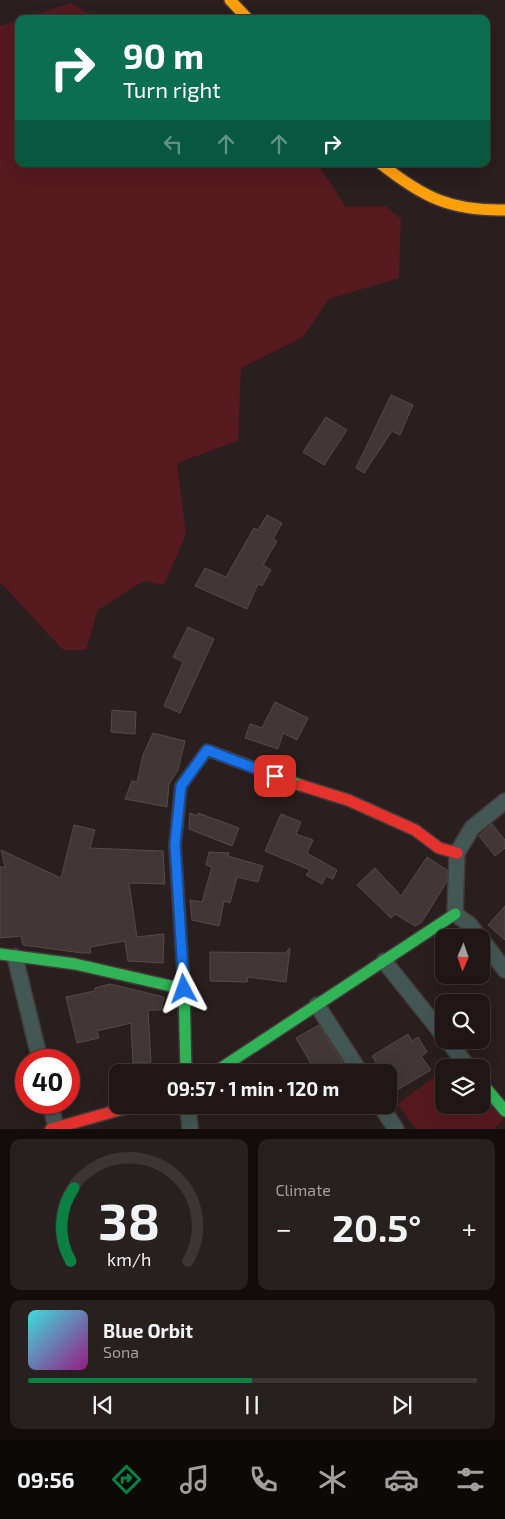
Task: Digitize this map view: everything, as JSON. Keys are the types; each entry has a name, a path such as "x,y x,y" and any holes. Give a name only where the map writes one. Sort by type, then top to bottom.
{"street":[{"path":"230,0 244,15"},
{"path":"385,167 404,183 433,200 460,208 505,210"},
{"path":"186,1064 184,989 175,844 181,786 207,750 292,783 348,800 415,830 439,848 458,853"},
{"path":"455,914 458,853 472,828 505,801"},
{"path":"455,914 473,929"},
{"path":"227,1064 455,914"},
{"path":"490,951 505,970"},
{"path":"37,1049 7,956 75,964 184,989"},
{"path":"384,961 435,1025"},
{"path":"317,1005 355,1064"},
{"path":"454,1049 463,1059"},
{"path":"490,1093 505,1111"},
{"path":"52,1114 54,1128 109,1113"},
{"path":"189,1114 190,1129"},
{"path":"386,1114 396,1129"}],"shaded area":[{"path":"71,3 91,15 34,15"},
{"path":"15,21 15,167 320,167 346,207 385,206 401,219 399,278 329,299 303,337 241,368 238,441 177,463 186,534 164,585 144,581 98,610 86,650 63,650 0,582 0,26"},
{"path":"435,1077 435,1114 490,1114 490,1105 504,1120 493,1129 416,1129 397,1104"}],"building":[{"path":"391,395 413,405 400,435 392,431 364,473 356,468"},
{"path":"326,417 347,430 324,465 303,452"},
{"path":"267,515 282,523 273,539 277,541 263,565 271,570 262,586 258,584 247,609 195,586 205,568 226,577 254,528 258,530"},
{"path":"188,627 214,639 180,713 164,706 183,662 173,657"},
{"path":"275,702 308,718 297,740 283,733 278,749 245,738 250,724 262,728"},
{"path":"112,710 136,712 135,734 111,732"},
{"path":"153,733 185,741 178,770 169,784 167,807 125,799 132,781 137,782 143,755"},
{"path":"190,813 197,816 198,813 239,828 232,846 189,829"},
{"path":"281,814 301,822 296,834 313,840 307,853 337,870 333,879 326,876 322,884 306,875 310,870 265,851"},
{"path":"492,824 505,840 505,848 495,856 479,836"},
{"path":"74,825 95,830 90,848 163,851 165,884 129,883 137,937 164,934 163,963 128,961 125,941 90,947 91,953 82,953 23,945 21,936 0,938 0,867 5,867 1,850 61,878"},
{"path":"209,852 229,853 228,856 263,866 258,882 237,877 230,903 224,901 219,926 192,920 190,900 202,902 212,867 206,865"},
{"path":"427,857 447,870 447,881 422,922 415,926 395,914 391,918 357,885 375,868 401,896"},
{"path":"505,906 505,940 488,925"},
{"path":"290,948 286,982 248,977 247,982 210,981 210,952 285,953"},
{"path":"110,984 164,997 161,1010 148,1010 151,1062 133,1063 131,1023 97,1031 99,1038 77,1043 66,997 95,991 95,988"},
{"path":"319,1025 343,1064 311,1064 296,1038"},
{"path":"408,1034 412,1041 418,1037 427,1052 421,1056 431,1070 397,1090 397,1064 377,1064 372,1056"}],"traffic: fast":[{"path":"186,1064 184,989 175,845 181,786 207,750 300,785"},
{"path":"227,1064 455,914"},
{"path":"0,954 75,964 184,989"},
{"path":"490,1093 505,1111"}],"traffic: slow":[{"path":"230,0 244,15"},
{"path":"385,167 410,185 438,200 468,208 505,210"}],"traffic: jam":[{"path":"300,785 348,800 415,830 439,848 457,853"},
{"path":"51,1129 109,1113"}],"route":[{"path":"184,989 175,844 181,786 207,750 275,776"}]}
